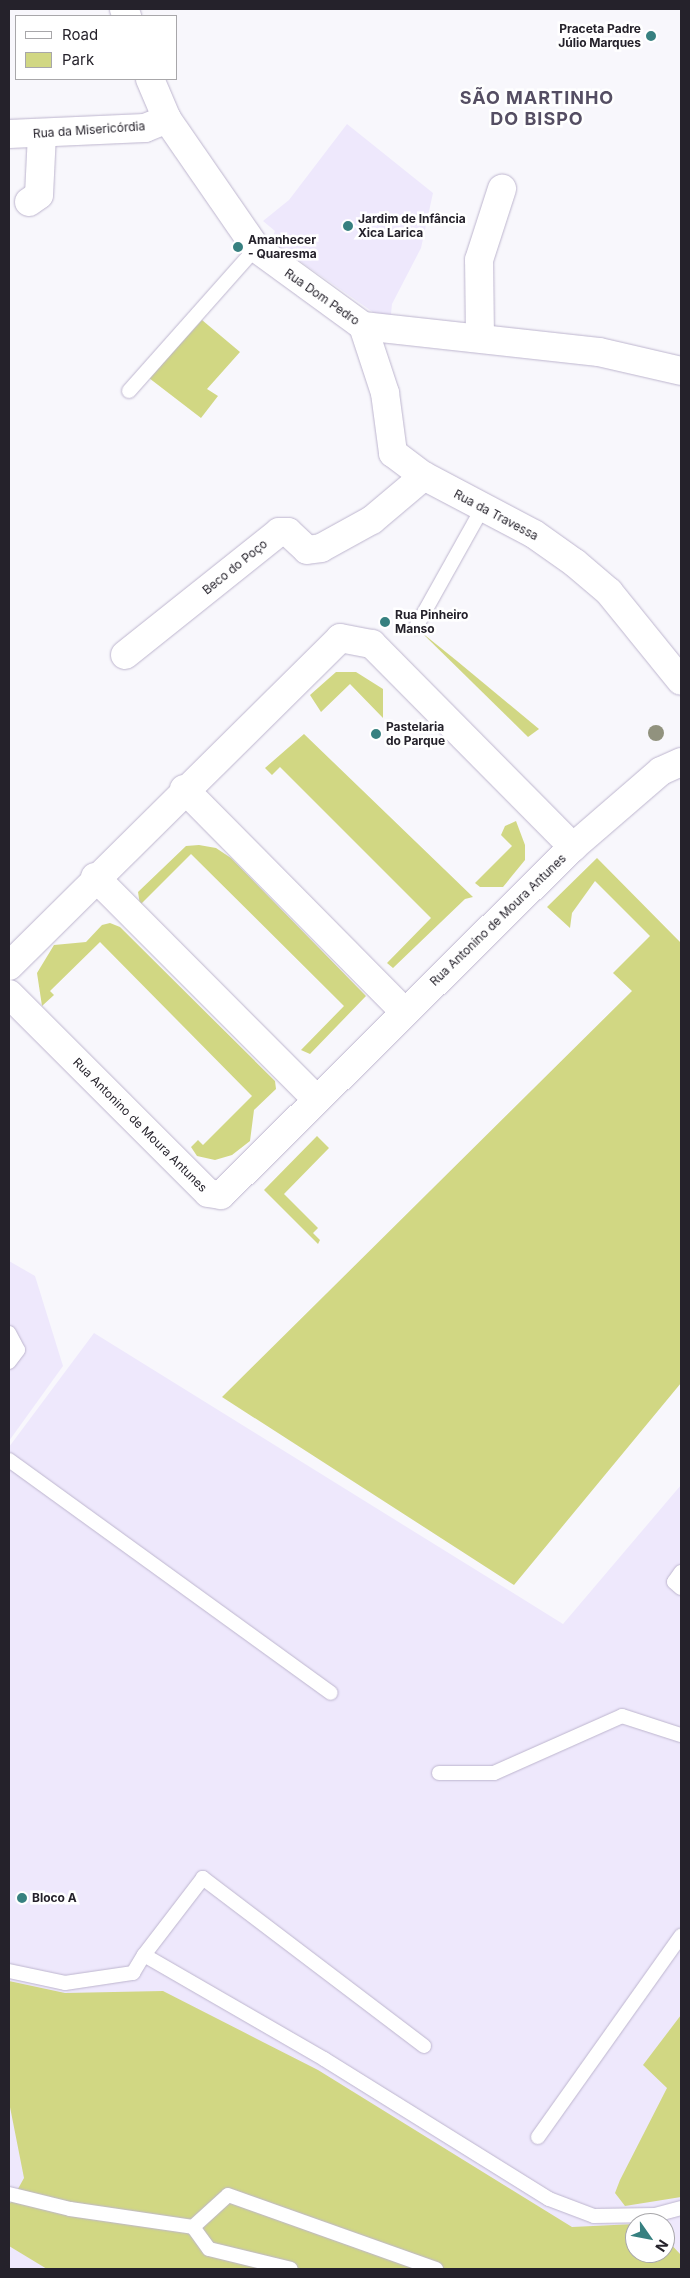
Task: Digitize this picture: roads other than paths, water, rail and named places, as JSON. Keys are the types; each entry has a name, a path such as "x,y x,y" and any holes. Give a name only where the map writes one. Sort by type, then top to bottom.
{"street":[{"name":"Rua Dom Pedro","path":"150,80 167,119 256,248 363,326 599,352 681,371"},
{"name":"Rua da Misericórdia","path":"9,134 145,128 167,119"},
{"path":"29,202 39,195 42,134"},
{"path":"480,338 480,260 502,190"},
{"name":"Rua da Travessa","path":"363,326 385,393 393,453 424,476 534,534 609,592 681,681"},
{"name":"Beco do Poço","path":"125,655 279,532 288,532 307,550 321,548 372,520 424,476"},
{"name":"Rua Antonino de Moura Antunes","path":"9,966 95,877 340,638 372,644 573,847 404,1011 221,1195 208,1193 9,994"},
{"path":"573,847 661,771 681,762"},
{"path":"184,789 404,1011"},
{"path":"95,877 316,1100"}],"lane":[{"path":"129,391 256,248"},
{"path":"416,628 483,507"},
{"path":"9,1333 18,1350 9,1362"},
{"path":"9,1460 331,1693"},
{"path":"681,1572 674,1582 681,1588"},
{"path":"439,1773 494,1773 622,1716 681,1736"},
{"path":"9,1970 65,1983 133,1973 144,1955 203,1878 424,2046"},
{"path":"538,2137 681,1936"},
{"path":"144,1955 324,2059 549,2199 594,2216 655,2215 681,2208"},
{"path":"9,2194 70,2209 193,2227 209,2250 291,2269"},
{"path":"193,2227 228,2195 436,2269"}],"place":[{"name":"Praceta Padre Júlio Marques","path":"651,36"},
{"name":"Jardim de Infância Xica Larica","path":"348,226"},
{"name":"Amanhecer - Quaresma","path":"238,247"},
{"name":"Rua Pinheiro Manso","path":"385,622"},
{"name":"Pastelaria do Parque","path":"376,734"},
{"name":"Bloco A","path":"22,1898"}],"district":[{"name":"SÃO MARTINHO DO BISPO","path":"537,109"}]}
